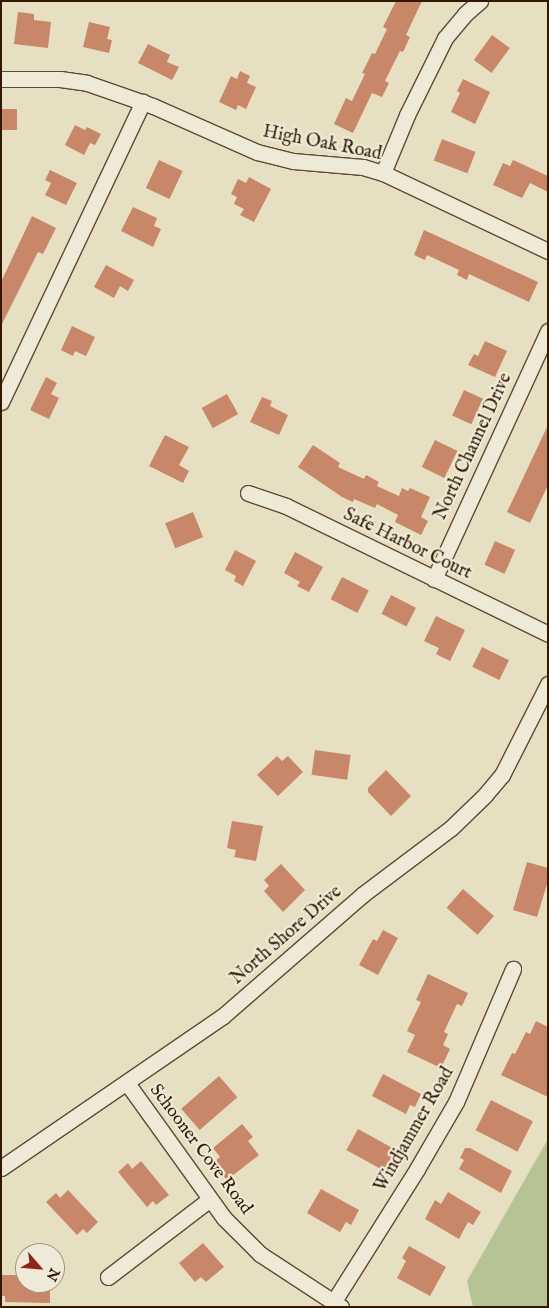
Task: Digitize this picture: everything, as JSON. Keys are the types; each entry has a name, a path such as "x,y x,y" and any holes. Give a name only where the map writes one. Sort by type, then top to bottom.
{"street":[{"path":"383,173 407,115 445,38 465,14 480,1"},
{"name":"High Oak Road","path":"1,79 37,78 87,83 143,102 256,152 293,161 363,167 383,173 548,251"},
{"path":"1,402 143,102"},
{"name":"North Channel Drive","path":"434,579 548,331"},
{"name":"Safe Harbor Court","path":"248,493 286,506 548,634"},
{"name":"North Shore Drive","path":"1,1168 223,1016 362,896 451,828 485,795 502,775 548,684"},
{"name":"Windjammer Road","path":"337,1304 456,1102 513,969"},
{"name":"Schooner Cove Road","path":"127,1083 224,1218 260,1254 337,1304"},
{"path":"108,1276 210,1199"}],"green space":[{"path":"548,1139 548,1307 473,1307 467,1281"}],"building":[{"path":"396,1 422,1 406,35 410,37 403,52 400,51 385,81 389,83 382,97 372,93 353,133 334,124 346,98 352,101 365,74 362,73 372,53 375,54 387,29 383,27"},
{"path":"18,12 34,14 34,20 51,22 48,48 14,44"},
{"path":"89,22 110,27 107,39 112,40 109,53 83,47"},
{"path":"492,35 510,48 492,73 474,60"},
{"path":"148,44 170,55 167,62 179,67 172,80 138,63"},
{"path":"240,71 250,76 247,83 256,87 246,109 238,105 236,110 219,102 231,76 237,79"},
{"path":"463,79 490,92 475,124 451,112 460,93 457,91"},
{"path":"1,109 17,109 17,130 1,130"},
{"path":"75,125 85,130 87,127 101,134 95,145 90,143 84,155 65,145"},
{"path":"442,139 476,152 467,173 434,160"},
{"path":"159,160 183,171 169,199 146,188"},
{"path":"513,160 548,176 548,192 530,183 522,198 493,185 503,163 510,166"},
{"path":"50,170 77,183 66,205 45,195 51,183 45,180"},
{"path":"249,177 271,189 254,222 240,215 244,209 234,204 237,197 231,194 238,179 246,183"},
{"path":"133,207 157,218 154,226 161,229 153,247 121,231"},
{"path":"32,216 56,228 43,254 38,252 1,326 1,282"},
{"path":"424,230 538,282 529,302 469,274 467,280 457,275 459,270 427,255 425,260 414,255"},
{"path":"106,265 134,280 128,291 120,286 114,298 94,287"},
{"path":"72,326 95,337 86,356 75,351 73,356 61,350"},
{"path":"485,341 507,351 495,377 468,365 474,354 478,356"},
{"path":"46,377 57,383 51,394 59,398 49,419 30,410"},
{"path":"464,390 483,399 471,424 452,415"},
{"path":"227,394 238,414 213,428 202,408"},
{"path":"262,397 272,401 270,406 288,415 279,435 250,422"},
{"path":"548,425 548,485 530,523 507,512"},
{"path":"165,435 189,447 179,465 189,471 183,483 149,466"},
{"path":"435,440 457,451 444,478 422,467"},
{"path":"313,445 340,463 338,467 364,479 366,475 379,482 377,486 399,496 402,488 408,491 410,488 430,497 421,517 428,521 421,535 395,522 398,515 377,504 375,508 354,499 353,502 342,497 298,467"},
{"path":"193,512 203,537 175,548 165,523"},
{"path":"495,541 515,550 505,574 484,565"},
{"path":"235,550 256,561 243,586 234,581 236,576 225,570"},
{"path":"295,552 323,567 309,592 297,586 300,582 284,573"},
{"path":"342,577 369,591 357,613 331,599"},
{"path":"391,595 416,608 406,626 381,614"},
{"path":"436,616 465,630 450,661 436,654 439,648 424,641"},
{"path":"482,647 509,660 499,680 472,667"},
{"path":"315,750 351,755 347,780 312,775"},
{"path":"277,756 282,761 288,756 303,772 278,796 257,775"},
{"path":"386,770 411,796 391,816 368,792 368,788"},
{"path":"232,821 263,826 256,861 234,857 236,850 227,848"},
{"path":"527,862 548,868 548,881 537,917 513,910"},
{"path":"281,864 305,890 283,912 264,891 269,886 264,880"},
{"path":"463,889 494,916 478,935 447,908"},
{"path":"383,930 398,938 378,975 359,965 373,939 377,941"},
{"path":"428,974 468,993 462,1006 457,1004 444,1032 448,1034 443,1045 450,1049 441,1068 407,1052 415,1035 407,1031 421,1002 416,1000"},
{"path":"536,1021 548,1027 548,1097 501,1075 512,1053 515,1054 526,1032 530,1034"},
{"path":"383,1074 421,1094 415,1107 410,1105 406,1114 372,1096"},
{"path":"219,1076 237,1097 200,1130 181,1109"},
{"path":"491,1100 533,1121 517,1152 476,1130"},
{"path":"242,1124 253,1137 248,1141 259,1155 227,1180 213,1163 220,1157 213,1148"},
{"path":"358,1129 396,1150 384,1171 346,1150"},
{"path":"465,1148 470,1148 512,1171 501,1193 459,1169 464,1160 460,1158"},
{"path":"141,1161 169,1195 156,1205 153,1201 147,1207 118,1172 128,1163 132,1169"},
{"path":"321,1189 359,1210 351,1225 346,1222 340,1232 307,1213"},
{"path":"68,1190 98,1222 87,1233 83,1229 77,1235 46,1202 56,1193 60,1198"},
{"path":"448,1192 481,1212 473,1225 468,1222 459,1239 425,1219 435,1200 441,1204"},
{"path":"203,1243 224,1267 206,1282 201,1277 195,1282 179,1263"},
{"path":"409,1246 446,1267 430,1296 397,1278 406,1261 402,1258"},
{"path":"1,1275 15,1275 15,1293 50,1293 50,1303 5,1302 5,1296 1,1296"}]}
